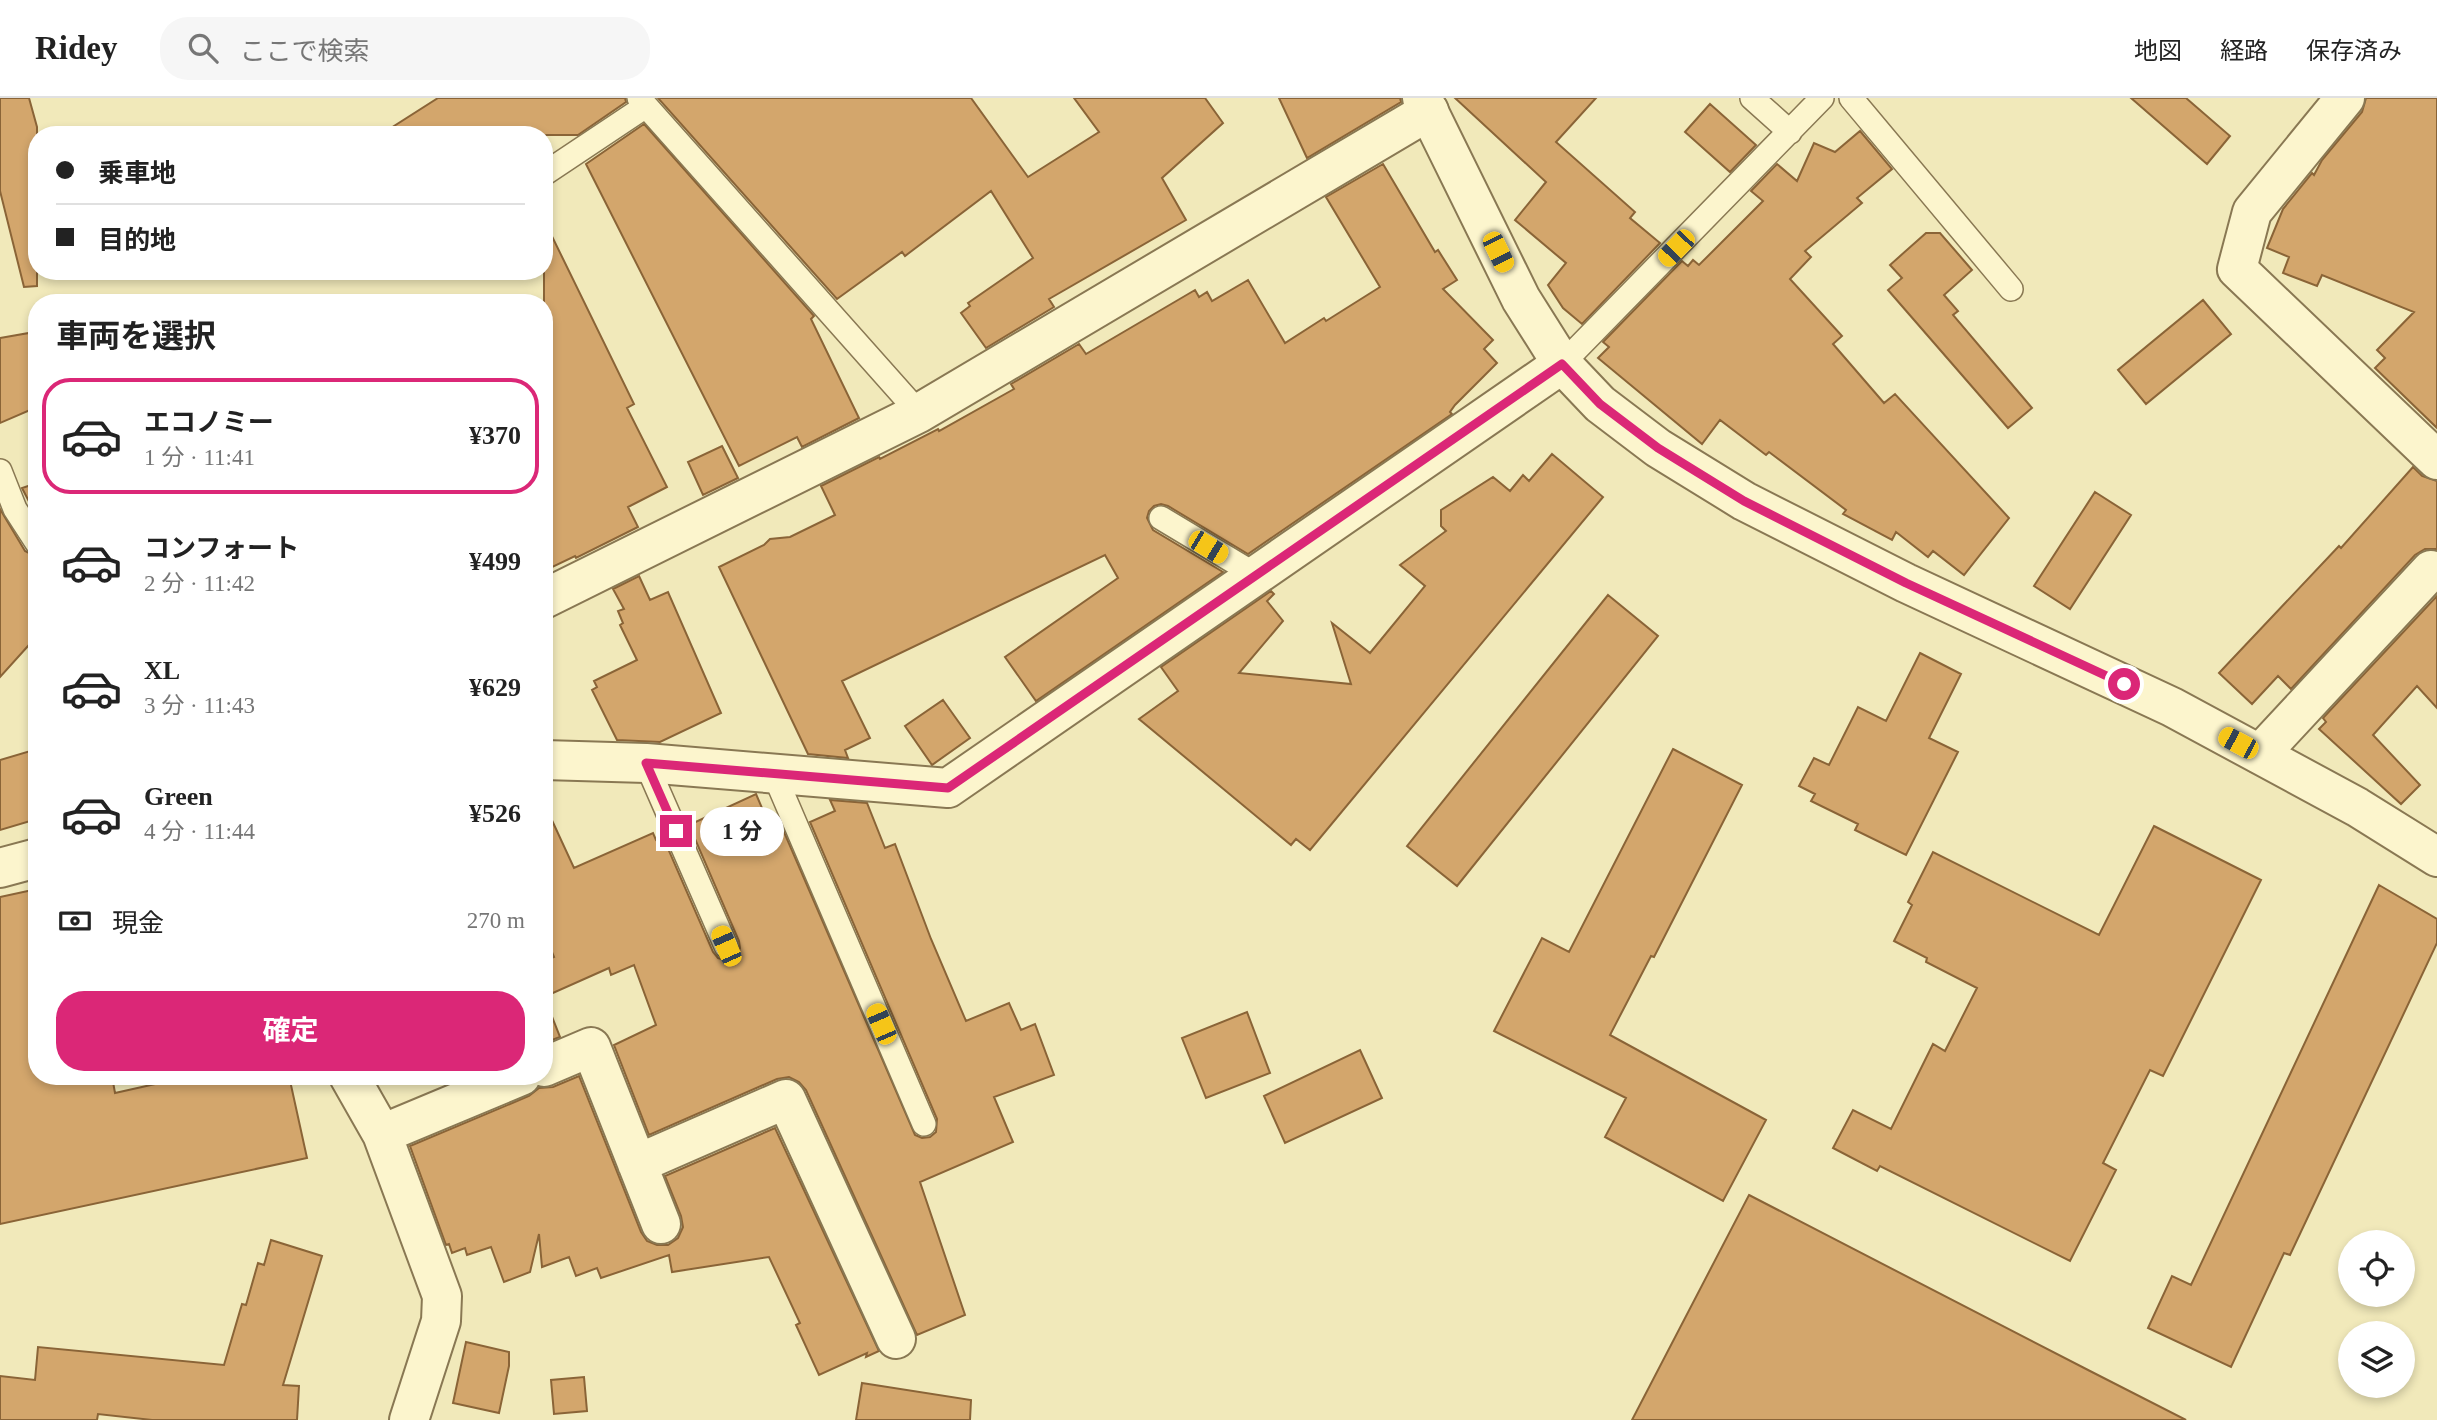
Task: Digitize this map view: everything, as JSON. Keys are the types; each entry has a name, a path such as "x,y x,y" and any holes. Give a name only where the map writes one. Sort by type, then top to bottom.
{"street":[{"path":"2345,98 2252,212 2237,269 2437,460"},
{"path":"553,595 919,413 1425,104 1521,299 1562,364 1600,404 1658,448 1744,501 1906,583 2172,707 2357,807 2437,857"},
{"path":"553,760 646,763 948,788 1562,364"},
{"path":"2260,754 2431,570"},
{"path":"0,868 28,860"},
{"path":"553,1063 592,1047 661,1224"},
{"path":"354,1085 382,1133 442,1296 441,1321 409,1420"},
{"path":"382,1133 499,1085"},
{"path":"637,1164 786,1099 896,1339"}],"lane":[{"path":"1752,98 1790,132"},
{"path":"1562,364 1822,98"},
{"path":"1851,98 2011,289"},
{"path":"553,167 643,102 919,413"},
{"path":"0,471 15,509 28,529"},
{"path":"1161,518 1256,575"},
{"path":"646,763 726,946"},
{"path":"774,774 924,1125"}],"building":[{"path":"0,98 29,98 37,126 28,126 28,280 37,280 37,286 24,287 0,191"},
{"path":"438,98 625,98 626,102 578,135 553,135 553,126 394,126"},
{"path":"658,98 971,98 1028,177 1099,132 1074,98 1205,98 1223,123 1162,178 1186,220 1049,299 1054,307 986,348 961,313 970,306 968,303 1033,258 991,191 905,256 902,252 837,299"},
{"path":"1279,98 1400,98 1401,102 1307,158"},
{"path":"1455,98 1596,98 1556,142 1635,212 1630,218 1660,243 1582,324 1563,308 1548,285 1566,263 1515,220 1546,182"},
{"path":"2131,98 2186,98 2230,136 2207,164"},
{"path":"2366,98 2437,98 2437,428 2375,368 2385,358 2377,350 2414,312 2322,275 2317,286 2283,273 2289,257 2267,248 2283,209 2312,173 2314,175 2322,160 2362,112"},
{"path":"1710,104 1756,145 1730,172 1685,132"},
{"path":"644,124 814,316 811,319 859,418 802,447 797,437 739,466 586,164"},
{"path":"1860,131 1892,169 1857,198 1862,203 1805,251 1811,257 1790,279 1842,336 1833,344 1884,403 1895,394 2009,518 1964,575 1933,551 1928,557 1896,532 1892,540 1843,514 1846,510 1769,452 1766,455 1720,420 1702,444 1598,358 1609,347 1603,342 1682,261 1688,266 1693,260 1699,265 1763,201 1751,191 1777,164 1797,181 1814,143 1835,152"},
{"path":"1383,164 1435,252 1438,250 1457,280 1443,289 1493,340 1484,349 1497,363 1455,405 1450,412 1452,414 1248,554 1168,506 1154,506 1147,518 1153,530 1223,572 1036,701 1005,657 1118,578 1105,555 842,681 870,738 845,750 848,758 808,754 719,567 764,545 770,539 790,537 835,515 821,486 938,429 939,431 1014,389 1011,384 1079,344 1086,354 1195,290 1199,297 1207,292 1212,301 1248,280 1285,343 1324,318 1326,321 1380,287 1326,197"},
{"path":"1926,233 1940,233 1972,270 1944,295 1958,311 1953,315 2032,408 2008,428 1888,290 1902,278 1890,265"},
{"path":"553,238 634,404 627,408 667,487 628,507 638,527 553,567 553,294 544,294 544,280 553,280"},
{"path":"2203,300 2231,334 2146,404 2118,370"},
{"path":"28,333 28,411 0,423 0,338"},
{"path":"722,446 738,478 703,495 688,462"},
{"path":"1552,454 1603,497 1310,850 1296,839 1291,845 1139,719 1178,691 1161,667 1271,591 1274,594 1267,601 1283,621 1239,673 1351,684 1332,623 1370,653 1425,586 1400,565 1446,531 1441,526 1441,510 1493,477 1510,491 1523,475 1529,481"},
{"path":"2413,467 2422,476 2437,481 2437,549 2425,549 2415,555 2291,689 2278,676 2252,704 2219,673 2339,546 2341,548"},
{"path":"28,486 28,500 22,488"},
{"path":"2095,492 2131,515 2070,609 2034,586"},
{"path":"0,509 28,552 28,646 0,677"},
{"path":"639,576 650,600 668,592 721,713 660,742 617,740 592,690 597,687 594,681 637,660 620,625 623,623 618,611 624,609 613,589"},
{"path":"1608,595 1658,636 1457,886 1407,846"},
{"path":"2437,596 2437,708 2417,686 2373,735 2420,785 2401,804 2319,729 2326,722 2323,718"},
{"path":"1920,653 1961,674 1929,738 1958,752 1906,855 1855,830 1858,824 1811,801 1815,794 1799,786 1814,758 1829,765 1858,707 1886,721"},
{"path":"943,700 970,738 932,765 905,726"},
{"path":"1673,749 1742,785 1654,957 1651,956 1610,1035 1766,1120 1723,1201 1605,1137 1626,1098 1494,1031 1542,938 1569,952"},
{"path":"28,752 28,822 0,830 0,760"},
{"path":"756,794 774,836 784,832 915,1135 930,1137 936,1132 937,1119 810,822 835,811 830,800 867,803 885,848 895,844 966,1021 1009,1003 1021,1030 1035,1024 1054,1075 994,1097 1013,1142 920,1182 965,1315 917,1335 806,1090 799,1082 789,1077 777,1079 649,1135 614,1045 656,1025 634,965 611,975 609,968 553,993 553,822 574,868 653,833 656,840 663,837 713,952 718,958 725,960 737,955 739,941 689,825"},
{"path":"2154,826 2261,880 2163,1076 2150,1070 2103,1163 2116,1170 2070,1261 1880,1166 1877,1171 1833,1148 1853,1110 1891,1129 1933,1044 1945,1051 1977,988 1926,962 1927,958 1894,941 1912,905 1908,902 1933,852 2099,935"},
{"path":"2379,885 2437,919 2437,943 2290,1255 2284,1253 2231,1367 2148,1328 2172,1276 2191,1285"},
{"path":"28,891 28,1085 114,1085 115,1093 151,1085 291,1085 307,1158 0,1224 0,897"},
{"path":"1247,1012 1270,1073 1206,1098 1182,1038"},
{"path":"553,1019 560,1037 553,1040"},
{"path":"1360,1050 1382,1098 1285,1143 1264,1096"},
{"path":"579,1076 641,1232 647,1241 657,1245 668,1245 678,1238 683,1227 665,1176 775,1128 879,1351 866,1357 867,1353 819,1375 796,1325 800,1323 769,1257 672,1272 669,1255 601,1278 597,1268 576,1276 569,1257 542,1267 539,1234 530,1272 504,1282 491,1247 467,1255 465,1248 452,1253 449,1244 446,1245 410,1146 529,1096 539,1088 553,1087"},
{"path":"1749,1195 2090,1371 2186,1420 1632,1420"},
{"path":"271,1240 322,1256 283,1385 299,1386 297,1420 152,1420 98,1414 97,1420 0,1420 0,1376 35,1380 38,1347 224,1365 242,1304 246,1305 258,1263 264,1265"},
{"path":"466,1342 509,1352 509,1366 499,1413 453,1403"},
{"path":"584,1377 587,1411 554,1414 551,1380"},
{"path":"862,1383 971,1400 970,1420 856,1420"}],"route":[{"path":"676,831 646,763 948,788 1562,364 1600,404 1658,448 1744,501 1906,583 2124,684"}]}
